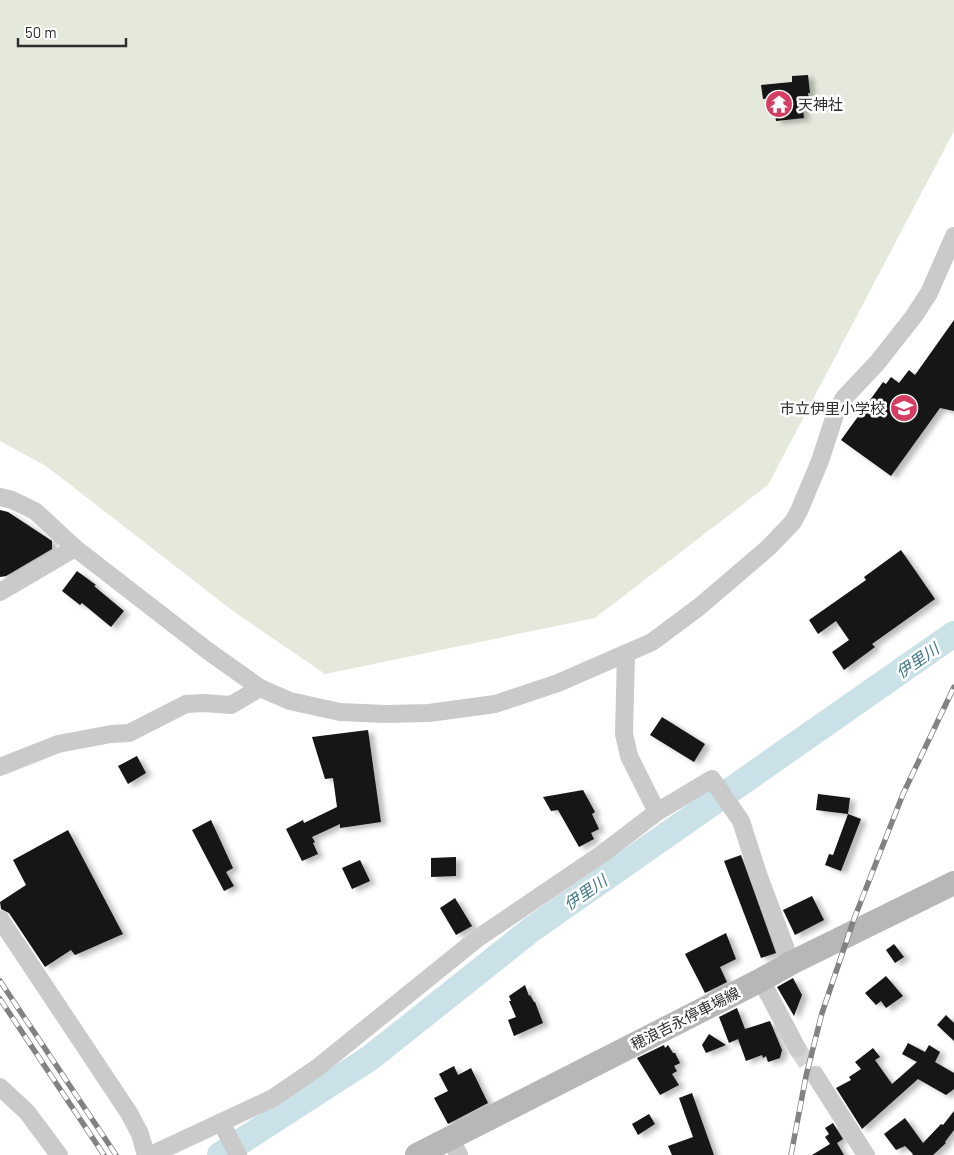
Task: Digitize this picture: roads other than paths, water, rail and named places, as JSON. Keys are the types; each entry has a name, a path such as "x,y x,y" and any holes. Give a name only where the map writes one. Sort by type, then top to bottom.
{"main road":[{"name":"穂浪吉永停車場線","path":"417,1155 454,1147 791,964 954,883"}],"street":[{"path":"0,497 12,500 35,511 75,548 208,651 260,688 290,701 340,712 385,714 429,713 495,704 558,683 652,642 699,607 768,548 792,522 820,461 835,415 844,398 877,363 914,316 929,293 954,236"},
{"path":"0,592 75,548"},
{"path":"626,654 624,734 629,756 658,812"},
{"path":"0,767 58,744 111,734 129,733 186,704 231,705 260,688"},
{"path":"151,1155 273,1098 317,1068 478,938 602,854 658,812 712,779 741,821 791,964"},
{"path":"0,919 129,1113 140,1134 146,1155"},
{"path":"761,980 798,1048"},
{"path":"815,1075 866,1155"},
{"path":"0,1087 27,1112 58,1155"},
{"path":"221,1123 238,1155"}],"waterway":[{"name":"伊里川","path":"220,1155 370,1058 532,929 954,634"}],"tunnel":[{"path":"797,1048 815,1075"}],"railway":[{"path":"791,1155 806,1076 822,1013 854,919 903,794 954,687"},
{"path":"0,981 116,1155"},
{"path":"0,999 104,1155"}],"place":[{"name":"天神社","path":"779,104"},
{"name":"市立伊里小学校","path":"904,408"}]}
